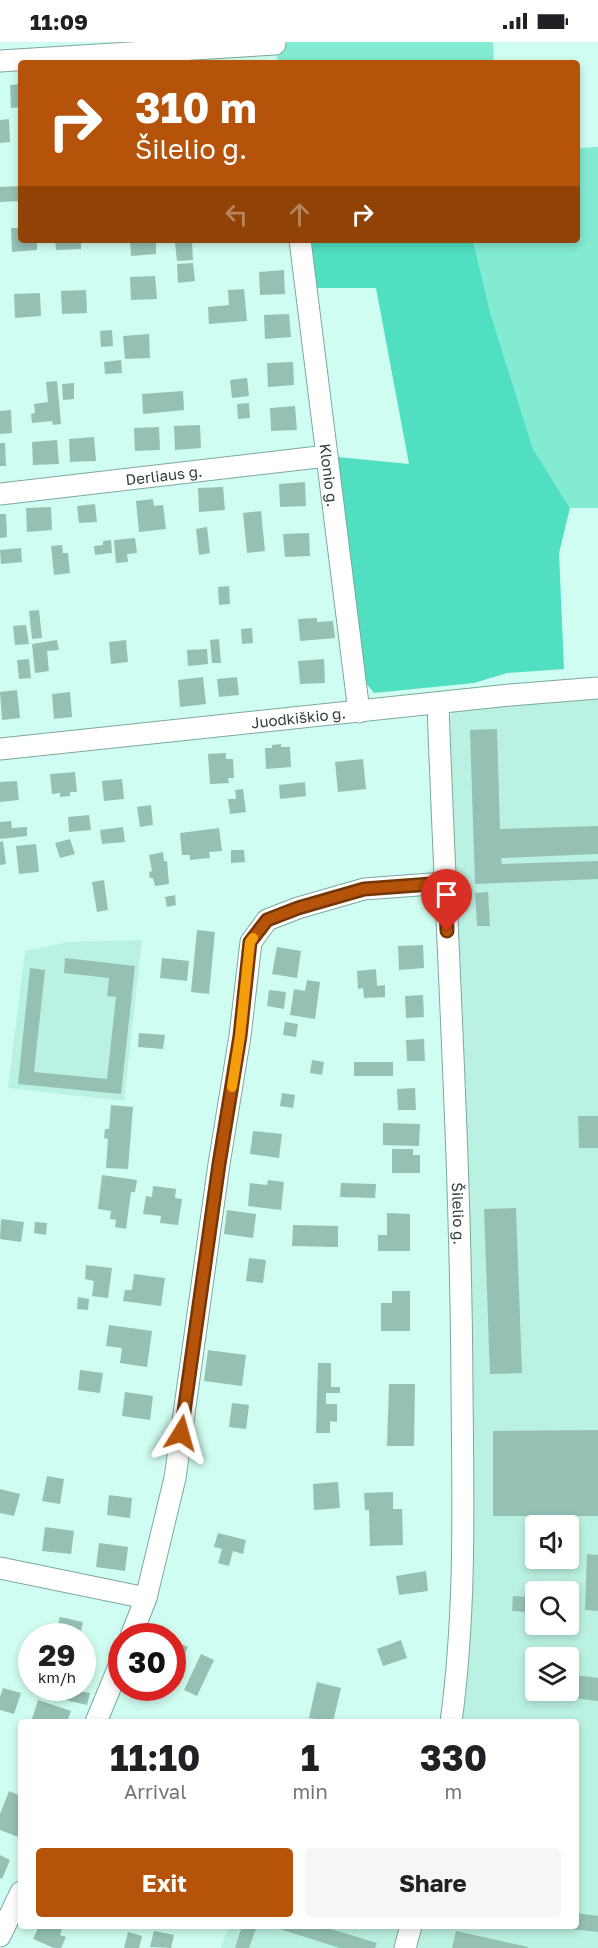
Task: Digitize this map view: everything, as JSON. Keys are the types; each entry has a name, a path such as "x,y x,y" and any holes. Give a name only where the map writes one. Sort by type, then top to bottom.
{"street":[{"path":"25,60 276,50"},
{"path":"0,61 18,60"},
{"name":"Klonio g.","path":"300,243 359,712"},
{"name":"Derliaus g.","path":"0,494 327,456"},
{"name":"Juodkiškio g.","path":"0,749 510,695 598,688"},
{"name":"Šilelio g.","path":"438,704 462,1313 464,1545 458,1668 451,1719"},
{"path":"135,1623 146,1598 175,1478 219,1164 240,1036 250,942 267,920 298,908 364,889 445,883"},
{"path":"0,1568 146,1598"},
{"path":"97,1719 108,1693"},
{"path":"0,1936 18,1898"},
{"path":"405,1948 410,1929"}],"shaded area":[{"path":"598,695 598,1948 221,1948 228,1929 579,1929 579,1719 452,1719 461,1665 446,730 454,707"},
{"path":"142,940 124,1101 8,1088 25,951 69,942"}],"green space":[{"path":"275,42 493,42 494,60 278,60"},
{"path":"598,147 598,508 570,508 533,449 490,312 474,243 580,243 580,148"},
{"path":"300,243 474,243 490,312 533,449 570,508 559,553 564,669 507,673 474,683 374,693 362,678 327,456 409,464 376,288 306,288"}],"building":[{"path":"18,84 18,107 11,108 10,85"},
{"path":"9,119 10,142 0,143 0,120"},
{"path":"18,186 18,201 0,202 0,187"},
{"path":"11,228 18,228 18,243 37,243 37,250 12,252"},
{"path":"55,243 81,243 81,249 56,250"},
{"path":"130,243 156,243 156,254 131,256"},
{"path":"175,243 192,243 193,260 177,261"},
{"path":"193,263 195,281 178,283 177,264"},
{"path":"284,270 285,294 260,295 259,272"},
{"path":"155,276 157,299 131,300 130,277"},
{"path":"244,289 247,321 209,324 208,307 229,305 228,290"},
{"path":"86,290 87,313 62,314 61,291"},
{"path":"40,293 41,316 15,318 14,294"},
{"path":"289,314 291,337 265,339 264,315"},
{"path":"112,330 113,346 101,347 100,331"},
{"path":"149,334 150,358 125,359 123,336"},
{"path":"121,360 122,373 105,374 104,362"},
{"path":"293,362 294,385 268,387 267,363"},
{"path":"247,378 249,396 232,398 230,380"},
{"path":"57,381 61,424 53,425 52,421 32,423 31,414 35,413 34,404 48,402 46,382"},
{"path":"74,383 74,399 63,400 62,384"},
{"path":"183,391 184,410 143,414 142,394"},
{"path":"249,403 250,418 238,419 237,404"},
{"path":"295,406 297,430 271,431 270,408"},
{"path":"11,410 12,433 0,434 0,411"},
{"path":"200,425 201,448 175,450 174,426"},
{"path":"159,427 160,450 135,451 134,428"},
{"path":"94,437 96,461 70,462 69,439"},
{"path":"57,440 59,464 33,465 32,442"},
{"path":"0,443 5,443 6,466 0,466"},
{"path":"305,482 306,506 280,507 279,484"},
{"path":"223,487 225,510 199,512 198,488"},
{"path":"153,499 154,506 163,505 166,529 139,532 136,501"},
{"path":"95,504 97,522 79,523 77,506"},
{"path":"51,507 52,530 27,532 26,508"},
{"path":"261,511 265,551 247,553 243,513"},
{"path":"0,514 6,514 7,537 0,538"},
{"path":"207,527 210,553 199,555 196,529"},
{"path":"309,533 310,556 285,557 283,534"},
{"path":"135,538 137,553 127,554 128,562 116,563 114,540"},
{"path":"111,540 112,553 95,555 94,546 103,545 103,541"},
{"path":"62,545 63,553 68,553 70,573 54,575 51,546"},
{"path":"21,548 22,562 1,564 0,550"},
{"path":"229,586 230,604 219,605 218,587"},
{"path":"39,610 42,638 32,639 29,611"},
{"path":"317,618 317,622 333,621 335,638 300,641 298,619"},
{"path":"26,625 29,644 15,645 13,626"},
{"path":"252,628 253,643 242,644 241,629"},
{"path":"219,639 221,663 212,663 210,640"},
{"path":"57,640 59,650 47,651 49,671 35,673 32,644"},
{"path":"126,640 128,662 111,664 109,642"},
{"path":"207,649 208,664 188,666 187,650"},
{"path":"29,659 31,678 19,679 17,660"},
{"path":"324,659 325,683 300,684 298,661"},
{"path":"203,677 206,704 180,707 178,680"},
{"path":"237,677 239,695 219,697 217,679"},
{"path":"17,690 20,718 2,720 0,692"},
{"path":"70,692 72,717 54,719 52,694"},
{"path":"497,729 500,829 598,826 598,854 501,858 502,864 598,861 598,879 475,884 470,730"},
{"path":"281,744 281,747 290,747 291,767 266,769 265,748"},
{"path":"226,753 226,759 233,759 234,778 228,778 229,783 210,784 208,754"},
{"path":"363,759 366,789 338,792 335,762"},
{"path":"75,772 77,792 70,792 70,796 60,797 60,793 52,794 50,774"},
{"path":"122,779 124,799 104,801 102,781"},
{"path":"17,781 19,800 0,802 0,782"},
{"path":"305,782 306,796 280,799 279,785"},
{"path":"243,789 246,812 230,814 228,799 236,799 235,790"},
{"path":"151,805 153,825 140,827 137,807"},
{"path":"89,815 91,830 69,832 68,817"},
{"path":"11,821 12,828 27,827 27,836 0,839 0,822"},
{"path":"123,827 125,842 102,844 100,830"},
{"path":"219,828 222,851 209,852 210,858 190,860 190,855 182,855 180,833"},
{"path":"70,839 75,854 60,858 55,843"},
{"path":"3,841 6,864 0,865 0,842"},
{"path":"36,844 39,872 19,874 16,846"},
{"path":"231,850 244,850 245,862 231,863"},
{"path":"163,852 164,861 167,861 169,884 155,886 153,878 150,878 149,872 152,871 149,855"},
{"path":"104,880 108,910 97,912 92,882"},
{"path":"488,892 490,926 477,926 475,893"},
{"path":"175,895 176,905 167,907 165,897"},
{"path":"197,930 215,932 209,994 191,992"},
{"path":"423,945 424,968 399,970 398,946"},
{"path":"277,947 301,951 297,978 272,974"},
{"path":"65,958 135,966 121,1094 18,1084 30,968 45,970 34,1072 107,1079 116,997 107,996 109,978 64,973"},
{"path":"162,958 189,961 187,981 160,978"},
{"path":"376,969 377,986 385,985 385,997 364,998 363,988 358,989 357,971"},
{"path":"307,980 320,982 315,1019 290,1015 294,989 305,991"},
{"path":"269,990 286,992 284,1009 267,1006"},
{"path":"423,995 424,1017 406,1018 405,996"},
{"path":"285,1022 298,1024 296,1037 283,1035"},
{"path":"139,1033 165,1035 163,1049 138,1047"},
{"path":"424,1039 425,1061 407,1061 406,1040"},
{"path":"312,1060 324,1062 322,1075 310,1073"},
{"path":"354,1062 393,1062 393,1076 354,1076"},
{"path":"415,1088 416,1110 398,1110 397,1089"},
{"path":"282,1093 295,1095 293,1108 280,1106"},
{"path":"111,1105 133,1107 128,1169 106,1168 108,1139 104,1138 105,1129 109,1129"},
{"path":"578,1116 598,1116 598,1148 579,1148"},
{"path":"383,1123 420,1124 419,1146 383,1145"},
{"path":"253,1131 282,1134 279,1158 250,1154"},
{"path":"392,1149 413,1149 413,1155 420,1155 420,1173 392,1173"},
{"path":"102,1175 137,1180 135,1192 131,1192 126,1229 115,1227 116,1220 110,1219 111,1211 98,1209"},
{"path":"268,1180 284,1182 281,1210 248,1206 250,1183 267,1185"},
{"path":"341,1183 376,1184 375,1198 340,1197"},
{"path":"153,1186 176,1189 175,1198 182,1199 178,1225 160,1223 161,1216 143,1214 146,1196 152,1197"},
{"path":"516,1208 522,1373 490,1374 484,1209"},
{"path":"227,1210 256,1214 253,1238 224,1234"},
{"path":"387,1213 410,1214 410,1251 378,1251 378,1235 387,1235"},
{"path":"1,1219 24,1222 21,1242 0,1239"},
{"path":"35,1222 47,1223 46,1235 34,1233"},
{"path":"293,1225 338,1226 338,1247 292,1246"},
{"path":"249,1258 266,1260 263,1283 246,1281"},
{"path":"86,1265 112,1268 108,1298 92,1296 94,1281 85,1279"},
{"path":"134,1274 165,1278 161,1306 123,1301 125,1290 132,1290"},
{"path":"392,1291 410,1291 410,1331 381,1331 381,1303 392,1303"},
{"path":"78,1297 89,1299 88,1310 77,1309"},
{"path":"109,1325 152,1331 147,1367 120,1363 122,1348 106,1346"},
{"path":"208,1350 246,1355 242,1386 204,1381"},
{"path":"318,1363 331,1363 331,1387 340,1387 340,1393 326,1393 326,1404 337,1404 337,1422 330,1421 330,1433 316,1433"},
{"path":"80,1370 103,1373 100,1393 78,1390"},
{"path":"389,1384 415,1384 414,1446 387,1446"},
{"path":"125,1392 153,1396 150,1420 122,1416"},
{"path":"232,1403 249,1405 246,1429 229,1427"},
{"path":"598,1430 598,1516 493,1516 493,1431"},
{"path":"47,1476 64,1479 60,1504 42,1501"},
{"path":"338,1482 340,1508 314,1510 313,1484"},
{"path":"0,1489 20,1494 14,1516 0,1513"},
{"path":"393,1492 393,1509 402,1509 403,1545 370,1546 369,1510 365,1510 364,1493"},
{"path":"109,1495 132,1498 130,1518 107,1515"},
{"path":"45,1527 74,1531 71,1554 42,1551"},
{"path":"218,1533 246,1540 243,1554 233,1551 229,1566 218,1563 222,1549 214,1547"},
{"path":"99,1543 128,1547 125,1571 96,1567"},
{"path":"587,1554 598,1555 598,1611 585,1610"},
{"path":"426,1571 428,1591 399,1595 396,1576"},
{"path":"513,1596 525,1597 525,1612 512,1611"},
{"path":"60,1617 83,1622 83,1623 58,1623"},
{"path":"401,1640 407,1658 383,1666 377,1649"},
{"path":"201,1654 214,1660 197,1696 186,1691 186,1686"},
{"path":"579,1675 598,1678 598,1701 579,1699"},
{"path":"317,1682 341,1688 334,1719 309,1718"},
{"path":"3,1688 18,1692 18,1701 14,1714 0,1710"},
{"path":"38,1701 41,1701 71,1711 68,1719 32,1719"},
{"path":"70,1701 88,1701 87,1705"},
{"path":"9,1791 18,1795 18,1837 0,1830 0,1814"},
{"path":"0,1855 10,1860 2,1879 0,1878"},
{"path":"579,1913 598,1916 598,1932 570,1929 579,1929"},
{"path":"38,1929 62,1929 60,1935 66,1937 61,1948 54,1948 33,1939"},
{"path":"241,1929 256,1929 249,1948 235,1948"},
{"path":"280,1929 331,1929 377,1943 375,1948 340,1948"},
{"path":"154,1931 174,1935 171,1948 150,1947"},
{"path":"456,1931 528,1947 528,1948 452,1948"},
{"path":"128,1932 142,1936 139,1948 124,1948"}],"slow traffic":[{"path":"232,1087 250,942 253,938"}],"route":[{"path":"181,1433 219,1164 240,1036 250,942 267,920 298,908 364,889 394,885 445,883 447,931"}]}
